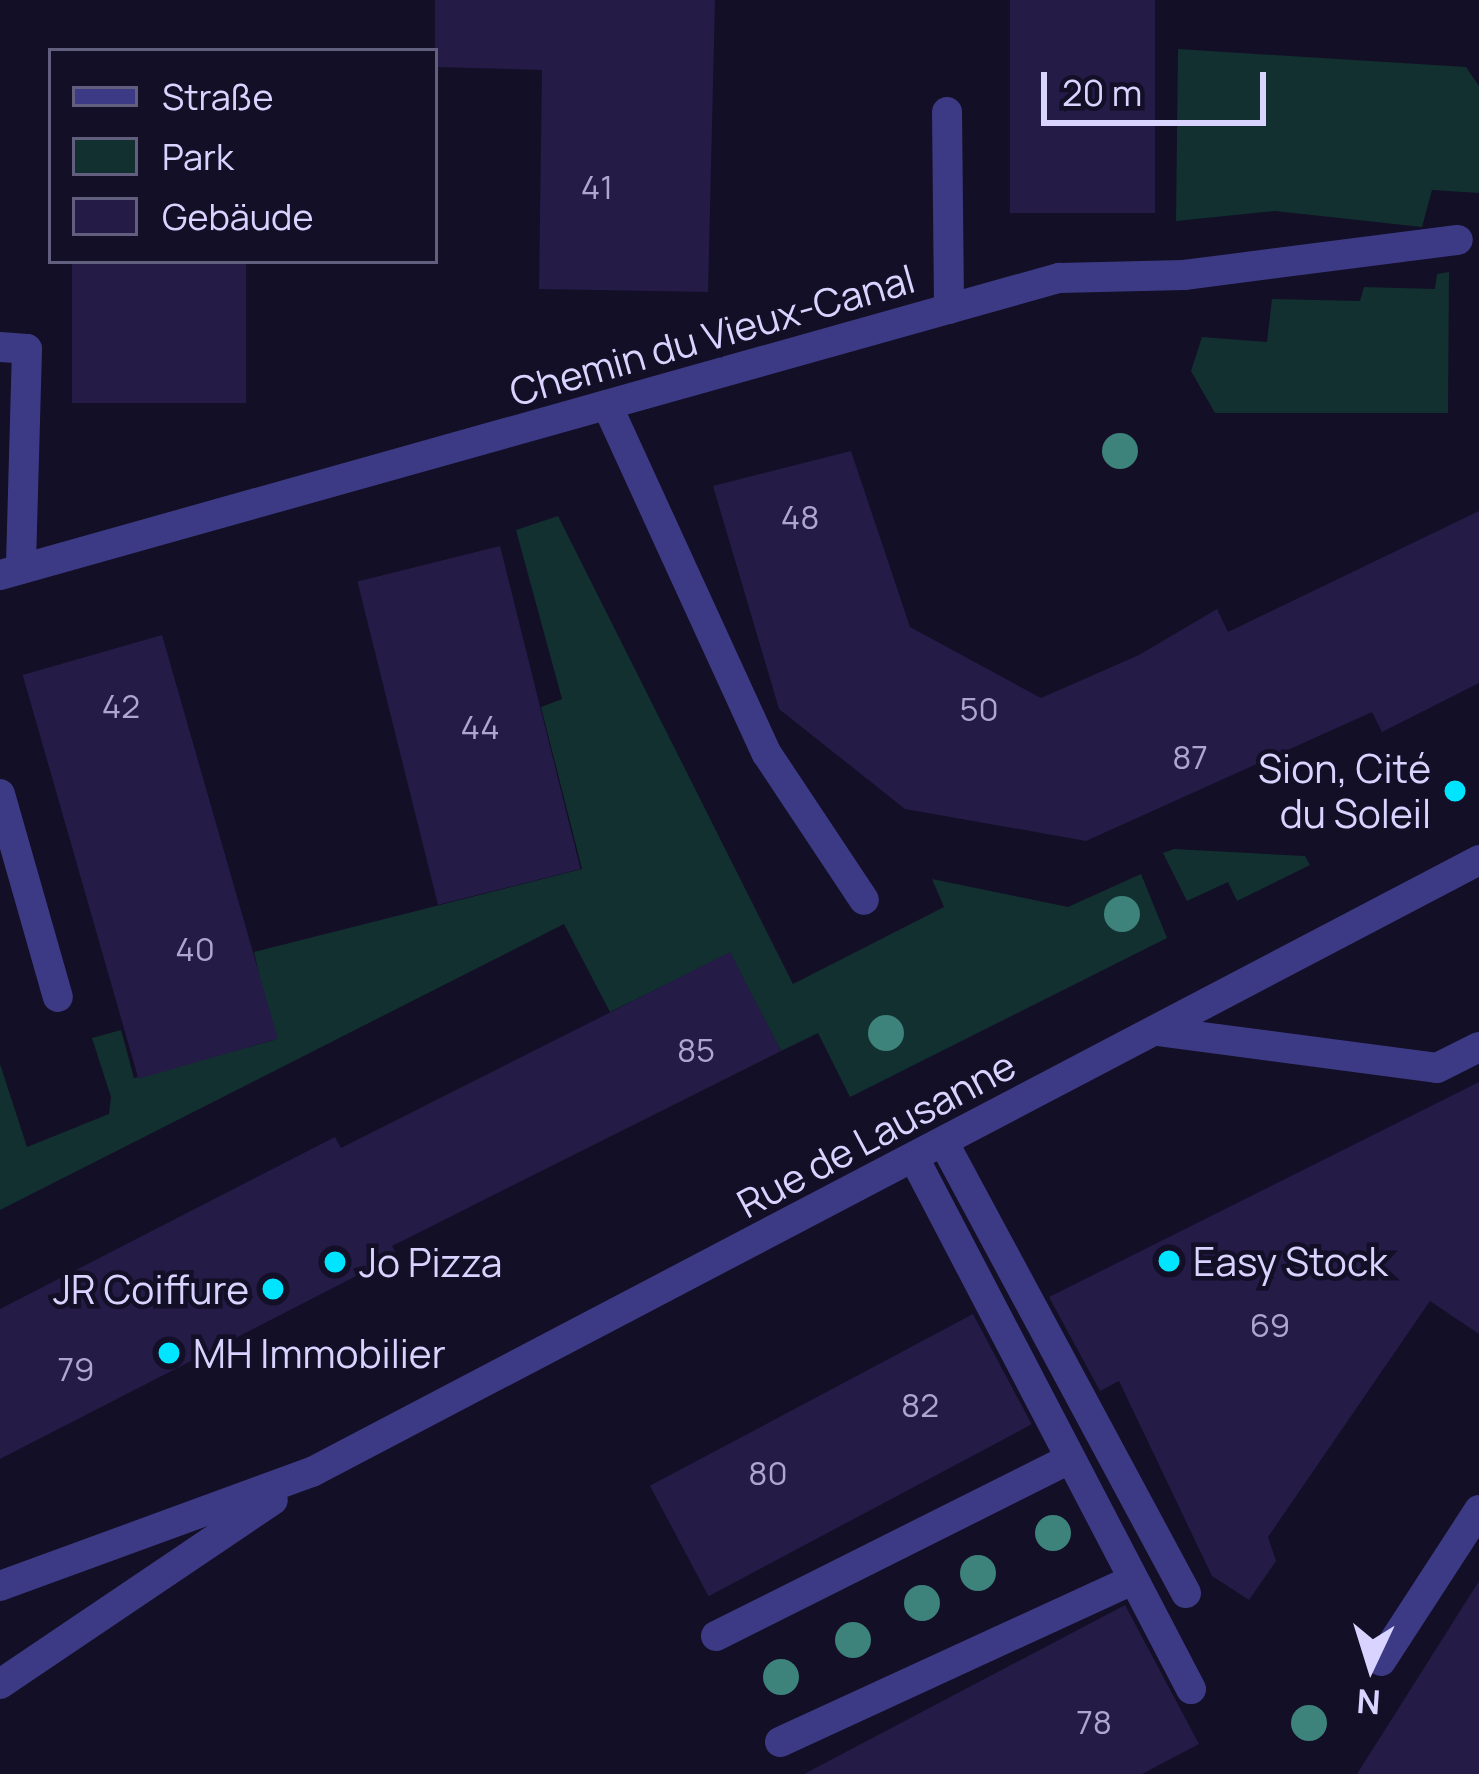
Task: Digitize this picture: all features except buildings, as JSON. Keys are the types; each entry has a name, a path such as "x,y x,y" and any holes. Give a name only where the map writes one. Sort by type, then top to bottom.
{"street":[{"path":"946,112 949,309"},
{"name":"Chemin du Vieux-Canal","path":"11,572 1060,278 1184,275 1458,241"},
{"path":"0,347 27,349 11,572"},
{"path":"607,406 767,754 864,900"},
{"path":"0,794 58,997"},
{"name":"Rue de Lausanne","path":"0,1684 312,1472 1478,862"},
{"path":"1157,1031 1437,1068 1479,1047"},
{"path":"944,1143 1186,1593"},
{"path":"914,1158 1191,1690"},
{"path":"716,1636 1069,1459"},
{"name":"Rue de Lausanne","path":"0,1586 312,1472"},
{"path":"1382,1661 1479,1510"},
{"path":"780,1742 1132,1580"}],"green space":[{"path":"1178,49 1466,67 1479,86 1479,193 1432,190 1422,227 1275,211 1176,221"},
{"path":"1449,272 1448,413 1215,413 1191,371 1202,337 1267,342 1272,299 1360,301 1364,287 1435,289 1437,274"},
{"path":"558,516 793,984 944,907 932,879 1068,907 1141,874 1167,938 850,1097 818,1033 781,1051 730,953 610,1012 564,924 0,1210 0,1064 27,1147 109,1114 111,1097 92,1038 121,1030 134,1078 274,1040 254,952 582,869 541,707 562,699 516,530"},
{"path":"1174,849 1305,856 1310,865 1237,901 1228,882 1187,901 1163,853"}],"place":[{"name":"Sion, Cité du Soleil","path":"1455,791"},
{"name":"Easy Stock","path":"1169,1261"},
{"name":"Jo Pizza","path":"335,1262"},
{"name":"JR Coiffure","path":"273,1289"},
{"name":"MH Immobilier","path":"169,1353"}]}
